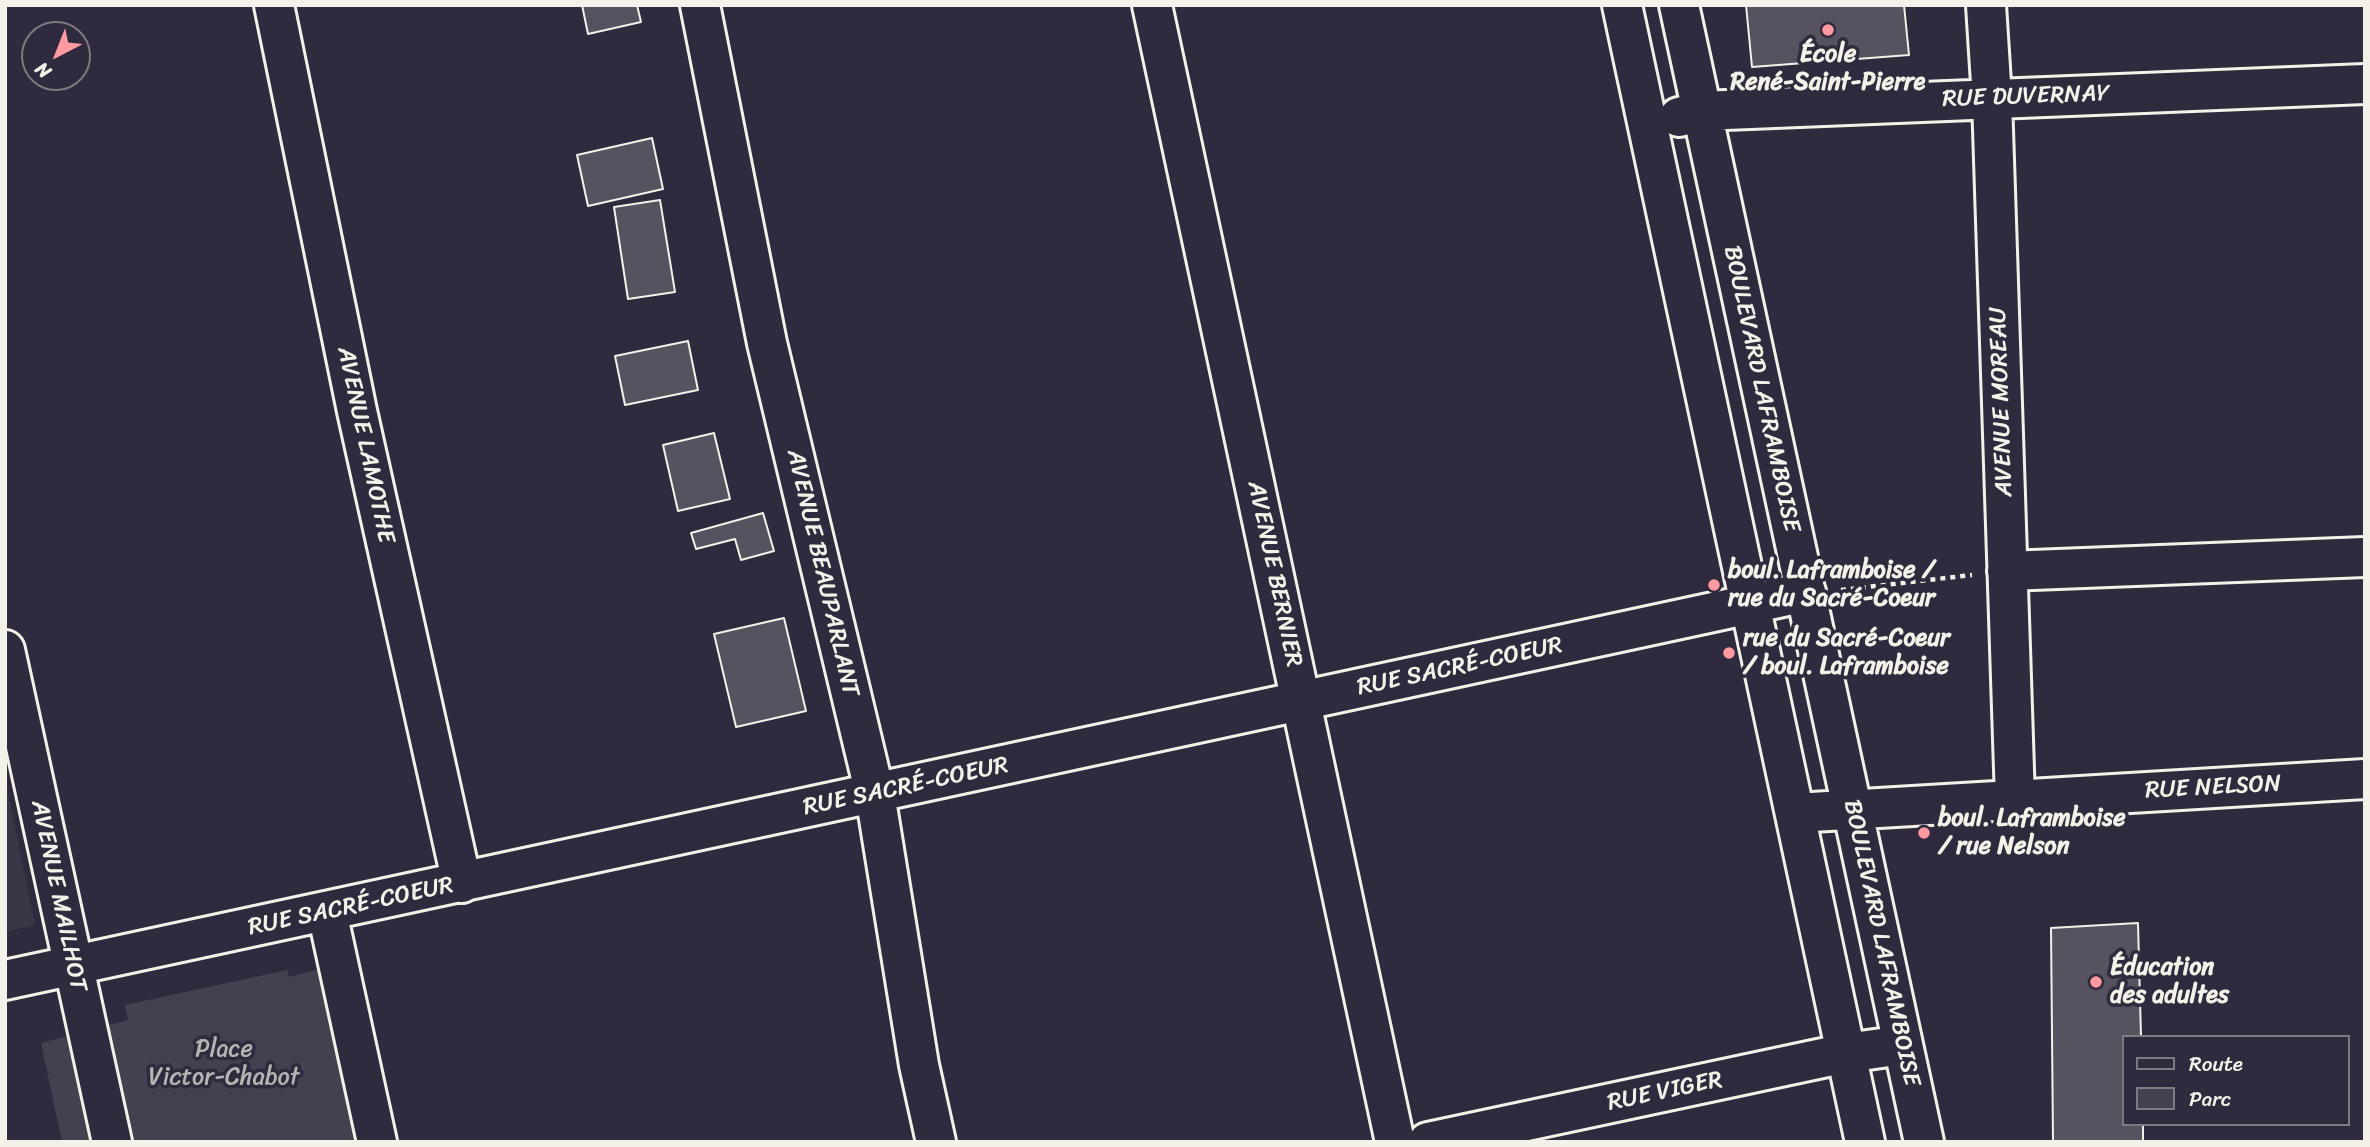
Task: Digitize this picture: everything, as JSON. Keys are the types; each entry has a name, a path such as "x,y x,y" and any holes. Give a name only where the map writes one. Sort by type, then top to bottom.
{"street":[{"name":"AVENUE LAMOTHE","path":"274,5 357,411 462,883"},
{"name":"AVENUE BEAUPARLANT","path":"700,5 767,343 875,794 919,1065 936,1142"},
{"name":"AVENUE BERNIER","path":"1153,5 1395,1142"},
{"path":"1622,5 1866,1142"},
{"name":"BOULEVARD LAFRAMBOISE","path":"1679,5 1701,111 1820,592 1853,811 1924,1142"},
{"name":"AVENUE MOREAU","path":"1986,5 1992,99 2015,800"},
{"name":"RUE DUVERNAY","path":"1647,124 1701,111 2365,83"},
{"path":"2007,570 2365,557"},
{"name":"RUE SACRÉ-COEUR","path":"5,980 1750,604 1820,592"},
{"name":"AVENUE MAILHOT","path":"5,650 111,1142"},
{"name":"RUE NELSON","path":"1795,813 2365,779"},
{"path":"327,912 377,1142"},
{"name":"RUE VIGER","path":"1428,1142 1846,1053 1903,1045"}],"path":[{"path":"1820,592 2007,570"}],"shaded area":[{"path":"5,778 35,925 5,932"}],"green space":[{"name":"Place Victor-Chabot","path":"328,967 366,1142 62,1142 41,1043 128,1020 125,1005 287,970 289,977"}],"building":[{"path":"582,5 637,5 641,22 588,34"},
{"name":"École René-Saint-Pierre","path":"1746,5 1904,5 1909,55 1752,67"},
{"path":"652,138 663,189 588,206 577,155"},
{"path":"660,200 675,292 628,299 614,207"},
{"path":"688,341 698,390 625,405 615,356"},
{"path":"714,433 730,499 678,511 663,445"},
{"path":"763,513 774,551 741,560 735,539 696,549 691,533"},
{"path":"784,618 806,711 736,727 714,634"},
{"name":"Éducation des adultes","path":"2138,923 2141,1035 2122,1035 2122,1126 2143,1126 2143,1142 2053,1142 2051,928"}],"place":[{"name":"École René-Saint-Pierre","path":"1828,30"},
{"name":"boul. Laframboise / rue du Sacré-Coeur","path":"1714,585"},
{"name":"rue du Sacré-Coeur / boul. Laframboise","path":"1729,653"},
{"name":"boul. Laframboise / rue Nelson","path":"1924,833"},
{"name":"Éducation des adultes","path":"2096,982"}]}
